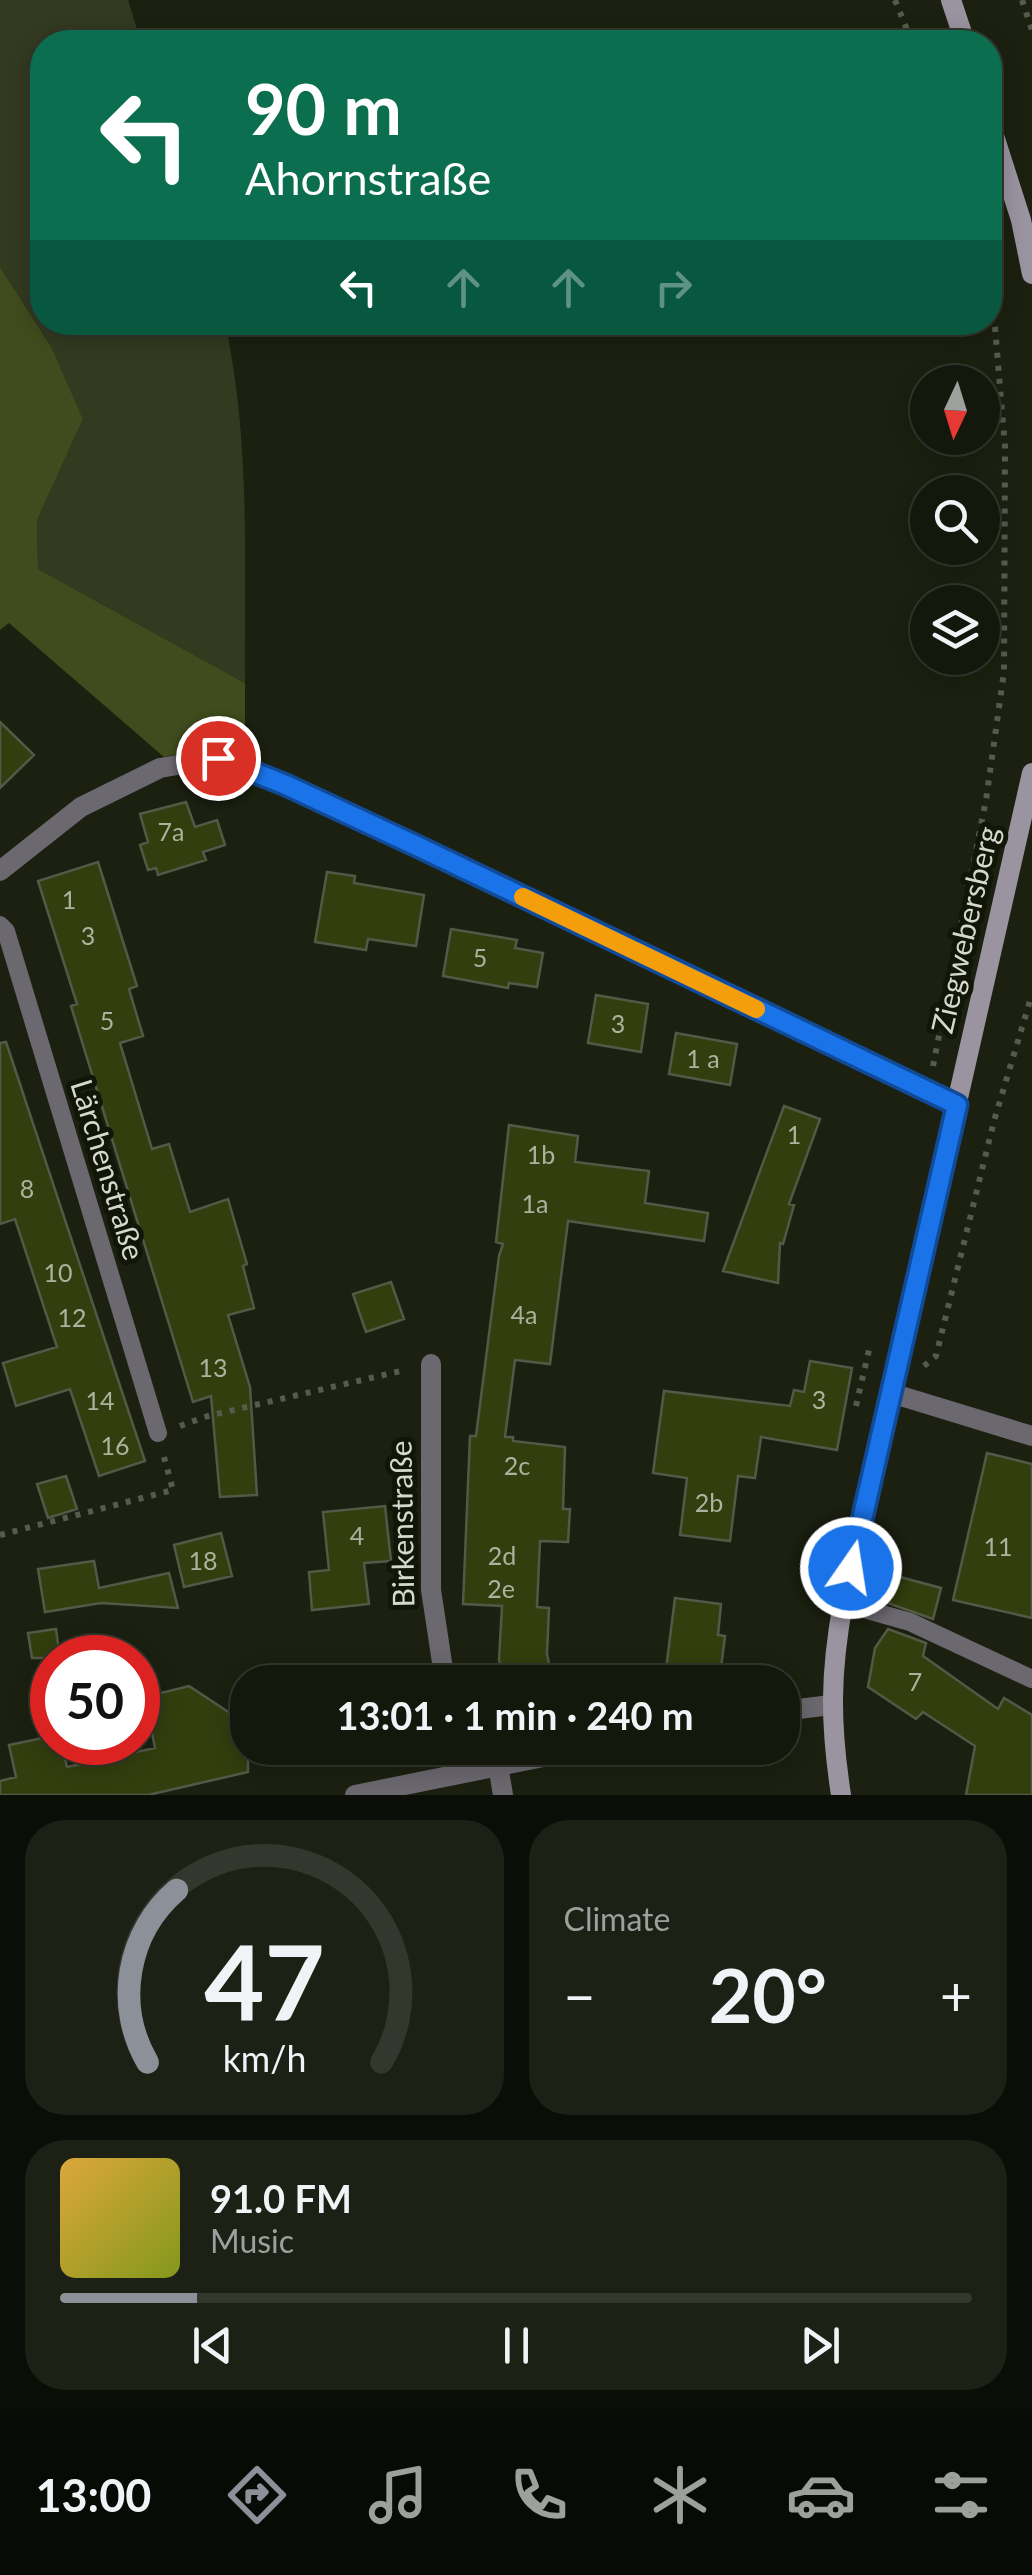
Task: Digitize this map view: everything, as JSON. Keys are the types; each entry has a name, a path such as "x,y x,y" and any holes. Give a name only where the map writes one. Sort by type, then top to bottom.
{"main road":[{"path":"951,0 961,30"},
{"path":"1002,161 1021,220 1032,274"},
{"name":"Ziegwebersberg","path":"841,1795 831,1705 833,1658 843,1602 1032,773"},
{"path":"1008,887 1032,834"}],"street":[{"path":"0,871 80,807 160,768 218,758 419,847 957,1105"},
{"name":"Birkenstraße","path":"431,1364 432,1590 443,1665"},
{"path":"891,1393 1032,1436"},
{"path":"800,1708 831,1705"},
{"path":"457,1765 458,1773"},
{"path":"355,1795 503,1765"},
{"path":"498,1766 504,1795"}],"lane":[{"name":"Lärchenstraße","path":"0,925 6,931 158,1434"},
{"path":"843,1602 910,1622 1032,1679"}],"path":[{"path":"895,0 907,30"},
{"path":"1022,0 1032,30"},
{"path":"928,1091 986,800 1004,672 1005,446 996,335"},
{"path":"891,1393 936,1356 994,1121 1032,994"},
{"path":"0,1536 173,1490 158,1434 208,1416 431,1364"}],"green space":[{"path":"0,0 128,0 137,30 30,30 30,314 0,267"},
{"path":"0,267 30,314 30,335 44,335 52,348 83,419 37,520 38,569 245,683 245,742 164,757 9,623 0,630"},
{"path":"44,335 227,335 242,457 245,683 38,569 37,520 83,419"}],"building":[{"path":"0,722 34,755 0,788"},
{"path":"186,802 195,827 217,820 225,845 203,852 206,860 158,875 156,868 148,870 140,845 148,842 140,814"},
{"path":"98,862 137,986 129,989 143,1036 120,1043 152,1149 169,1144 190,1212 228,1199 247,1264 243,1266 254,1308 228,1315 250,1387 257,1495 220,1497 211,1396 193,1402 71,1006 77,1004 38,881"},
{"path":"327,872 355,876 354,883 424,895 416,946 368,939 366,950 315,942"},
{"path":"451,929 517,940 515,948 543,953 537,987 509,983 508,988 443,976"},
{"path":"596,995 648,1004 641,1052 588,1043"},
{"path":"676,1033 737,1044 730,1085 669,1074"},
{"path":"6,1042 145,1461 99,1476 70,1389 16,1406 3,1363 57,1347 15,1219 0,1224 0,1043"},
{"path":"784,1106 820,1119 789,1204 794,1205 783,1244 780,1243 778,1283 723,1271"},
{"path":"509,1125 578,1136 575,1162 649,1171 645,1203 708,1213 704,1241 568,1221 550,1364 515,1360 505,1437 565,1447 563,1509 570,1509 568,1542 540,1541 537,1607 549,1608 549,1665 500,1665 502,1606 463,1604 470,1436 476,1436 503,1244 496,1242"},
{"path":"391,1282 404,1319 366,1332 353,1294"},
{"path":"810,1361 852,1368 837,1450 761,1437 755,1478 738,1476 730,1541 680,1535 687,1478 653,1473 664,1391 790,1406 794,1390 804,1392"},
{"path":"987,1453 1032,1464 1032,1618 953,1600"},
{"path":"66,1476 77,1509 48,1518 37,1484"},
{"path":"385,1506 391,1561 364,1563 369,1604 312,1610 309,1572 329,1570 323,1512"},
{"path":"221,1533 232,1576 184,1587 174,1545"},
{"path":"94,1561 99,1588 169,1573 178,1608 101,1603 45,1612 38,1569"},
{"path":"889,1574 941,1588 933,1619 882,1601"},
{"path":"675,1598 721,1604 718,1635 725,1636 721,1665 667,1665"},
{"path":"56,1629 57,1635 30,1635 30,1646 28,1633"},
{"path":"888,1629 926,1643 923,1656 998,1709 1004,1698 1032,1715 1032,1795 966,1795 975,1746 923,1712 916,1719 868,1687 875,1648"},
{"path":"189,1686 230,1713 230,1765 248,1765 248,1772 148,1795 0,1795 0,1781 16,1777 9,1745 30,1741 30,1765 160,1765 160,1693"}],"slow traffic":[{"path":"523,897 756,1009"}],"route":[{"path":"218,758 419,847 957,1105 851,1568"}]}
